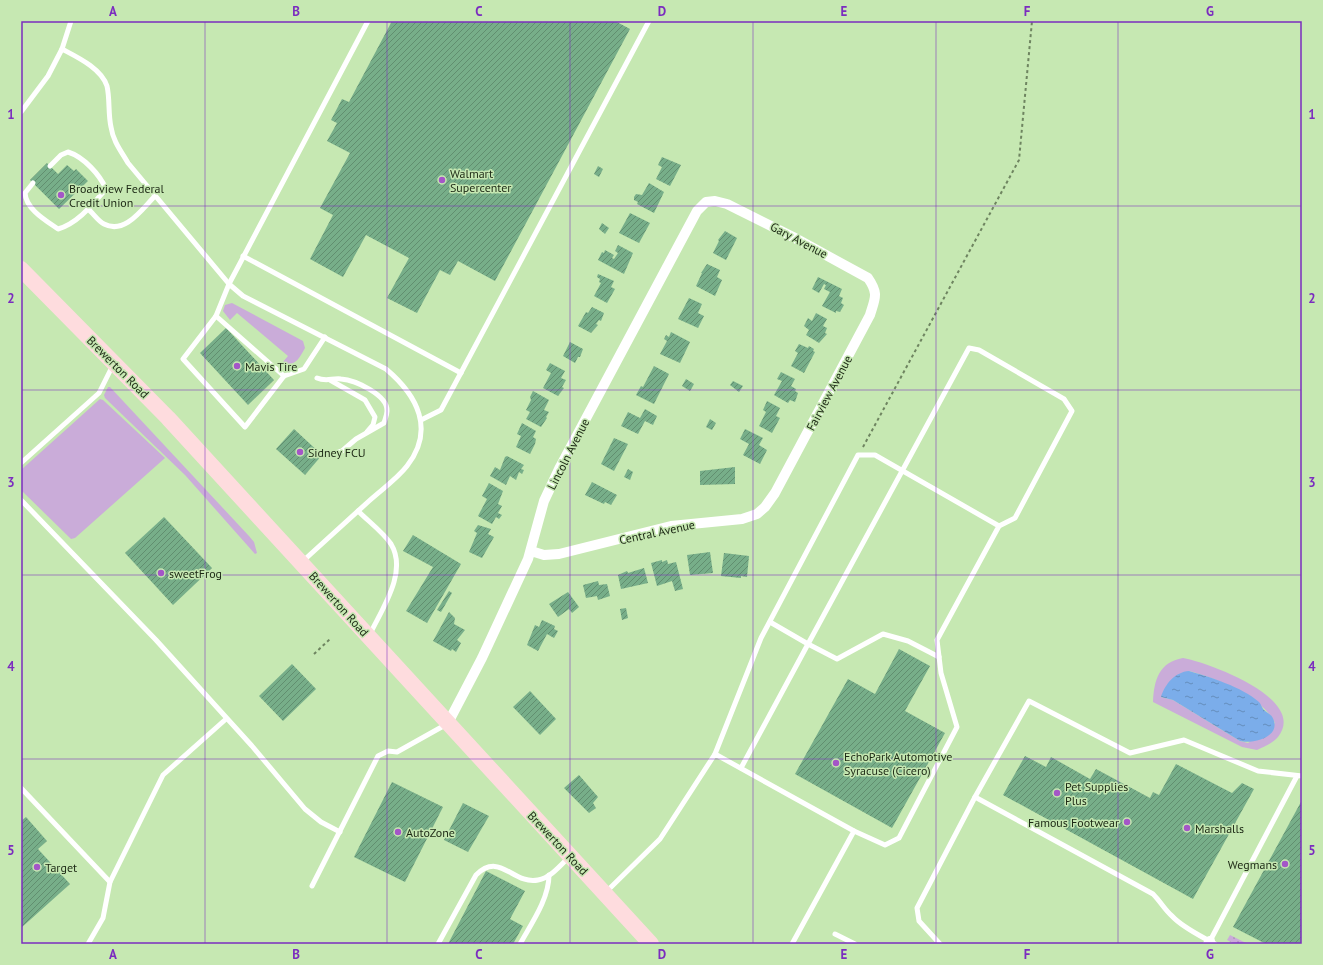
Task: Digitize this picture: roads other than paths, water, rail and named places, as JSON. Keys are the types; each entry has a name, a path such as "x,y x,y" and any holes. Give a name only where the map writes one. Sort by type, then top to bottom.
{"main road":[{"name":"Brewerton Road","path":"21,269 168,418 605,893 646,942"}],"street":[{"name":"Gary Avenue","path":"715,201 727,204 793,236 868,278 876,290"},
{"name":"Lincoln Avenue","path":"448,724 482,658 531,551 544,502 560,467 697,211 706,202 715,201"},
{"name":"Fairview Avenue","path":"775,493 870,315 876,290"},
{"name":"Central Avenue","path":"531,551 544,555 559,554 672,526 742,519 757,514 765,507 775,493"}],"lane":[{"path":"21,112 48,76 62,49 71,21"},
{"path":"325,337 304,369 284,376 245,427 183,359 216,316 229,284 368,21"},
{"path":"421,420 441,410 649,21"},
{"path":"62,49 87,64 99,74 106,86 111,128 115,142 128,163 229,284 243,296 386,369 401,382 413,400 421,420 420,444 406,467 301,562"},
{"path":"33,183 25,193 25,200 31,207 58,229 68,226 106,189 103,180 78,155 68,152 61,155 50,166"},
{"path":"88,208 103,224 116,228 126,224 155,196"},
{"path":"244,256 461,373"},
{"path":"216,316 284,376"},
{"path":"714,754 854,830 885,845 899,838 957,727 941,673 937,640 999,526 1015,518 1072,411 1064,399 984,353 969,348 741,768"},
{"path":"21,463 99,393 108,379 114,363"},
{"path":"317,378 326,381 340,378 353,380 376,393 383,400 387,410 384,423 356,439 342,451 336,453"},
{"path":"330,380 368,404 375,417 373,425 365,434"},
{"path":"605,893 660,839 714,754 761,638 858,455 875,455 999,526"},
{"path":"21,500 156,640 305,808 321,822 340,832"},
{"path":"358,511 390,543 396,553 397,564 391,590 368,636"},
{"path":"770,622 837,659 883,634 908,641 939,657"},
{"path":"940,944 919,921 917,908 975,797 1029,701 1130,753 1184,740 1258,771 1300,776 1211,943 1171,916 1162,903 1153,894 975,797"},
{"path":"88,944 103,918 110,882 163,775 226,719"},
{"path":"312,886 378,756 388,751 397,752 448,724"},
{"path":"21,788 110,882"},
{"path":"792,944 854,830"},
{"path":"438,944 476,875 483,868 495,866 530,880 539,880 549,875 570,856"},
{"path":"520,944 544,897 549,883 549,875"},
{"path":"835,934 855,944"}],"water":[{"path":"1189,671 1226,683 1259,702 1274,721 1272,732 1268,736 1251,742 1240,741 1173,700 1161,697 1168,683 1175,676"}],"place":[{"name":"Walmart Supercenter","path":"442,180"},
{"name":"Broadview Federal Credit Union","path":"61,195"},
{"name":"Mavis Tire","path":"237,366"},
{"name":"Sidney FCU","path":"300,452"},
{"name":"sweetFrog","path":"161,573"},
{"name":"EchoPark Automotive Syracuse (Cicero)","path":"836,763"},
{"name":"Pet Supplies Plus","path":"1057,793"},
{"name":"Famous Footwear","path":"1127,822"},
{"name":"Marshalls","path":"1187,828"},
{"name":"AutoZone","path":"398,832"},
{"name":"Wegmans","path":"1285,864"},
{"name":"Target","path":"37,867"}]}
